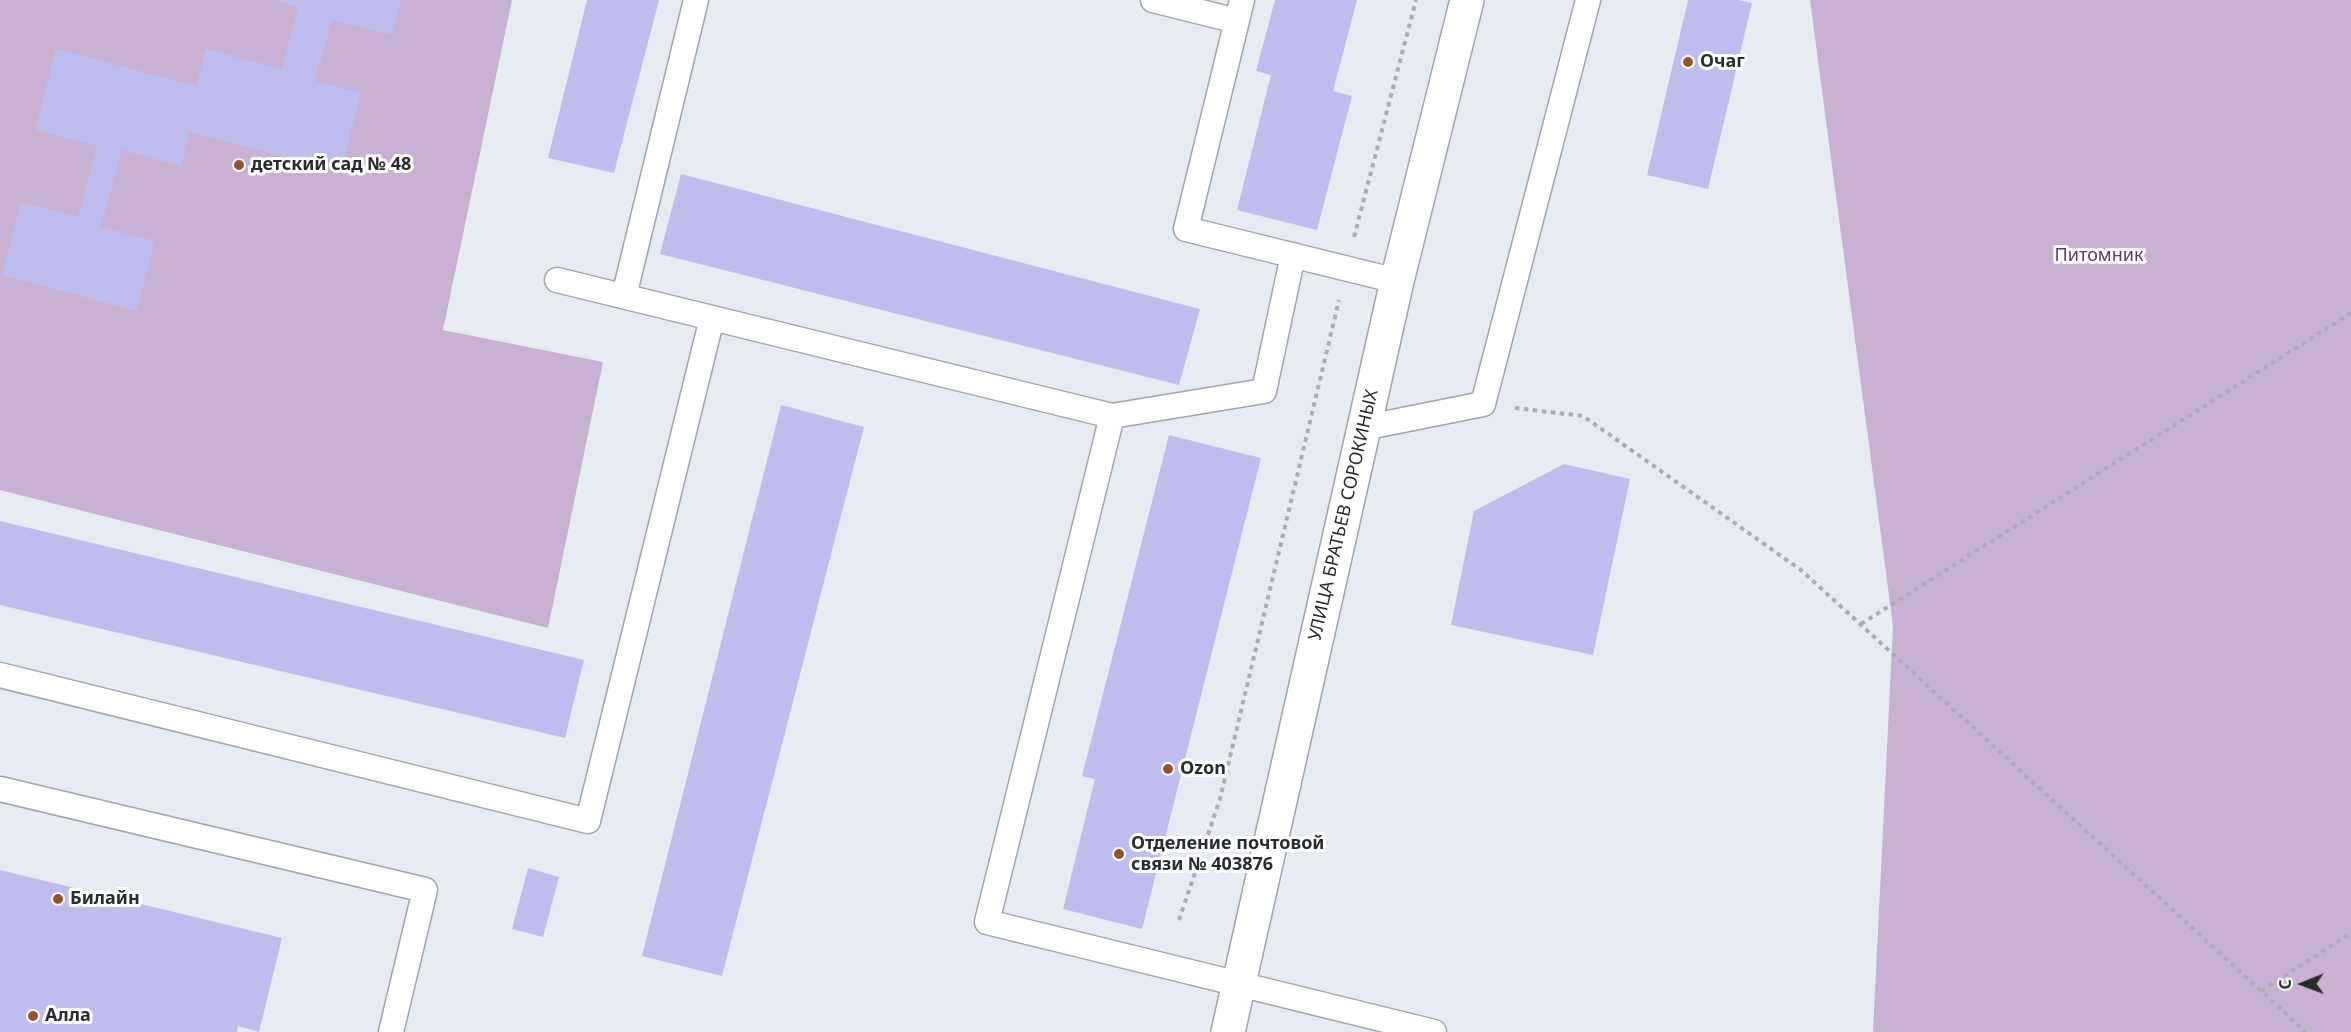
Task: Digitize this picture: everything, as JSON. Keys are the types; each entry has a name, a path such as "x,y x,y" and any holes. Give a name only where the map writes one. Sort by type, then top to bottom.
{"street":[{"name":"УЛИЦА БРАТЬЕВ СОРОКИНЫХ","path":"1228,1032 1397,281 1467,0"}],"lane":[{"path":"624,296 696,0"},
{"path":"1153,0 1239,10 1186,229 1397,281"},
{"path":"1363,428 1483,404 1588,0"},
{"path":"557,280 1112,416 1264,390 1293,255"},
{"path":"0,675 588,821 712,318"},
{"path":"1112,416 987,922 1434,1032"},
{"path":"0,789 425,890 391,1032"}],"path":[{"path":"1179,920 1220,799 1346,268 1416,0"},
{"path":"1861,624 2351,313"},
{"path":"1483,404 1583,416 1801,570 2306,1032"},
{"path":"2261,991 2351,933"}],"green space":[{"name":"детский сад № 48","path":"0,0 512,0 443,330 603,362 548,628 0,490"},
{"name":"Питомник","path":"1810,0 2351,0 2351,1032 1873,1032 1893,626"}],"building":[{"path":"274,0 401,0 392,35 332,20 315,81 361,93 341,172 190,132 181,166 122,150 101,227 155,241 137,311 2,275 21,202 78,217 97,146 35,130 56,49 196,86 206,49 282,69 298,7"},
{"path":"587,0 659,0 614,173 548,158"},
{"path":"1275,0 1357,0 1333,91 1352,96 1317,230 1237,210 1271,75 1256,71"},
{"path":"1688,0 1739,0 1752,3 1708,189 1647,175"},
{"path":"681,174 1200,309 1179,385 660,254"},
{"path":"781,405 864,427 722,976 642,956"},
{"path":"1169,435 1261,458 1142,929 1063,909 1095,779 1082,776"},
{"path":"1564,464 1630,479 1593,655 1451,625 1474,511"},
{"path":"0,521 584,660 565,738 0,605"},
{"path":"528,868 559,877 543,937 512,929"},
{"path":"0,870 282,938 259,1032 238,1026 237,1032 0,1032"}],"place":[{"name":"Очаг","path":"1688,62"},
{"name":"детский сад № 48","path":"239,165"},
{"name":"Ozon","path":"1168,769"},
{"name":"Отделение почтовой связи № 403876","path":"1119,854"},
{"name":"Билайн","path":"58,899"},
{"name":"Алла","path":"33,1016"}]}
